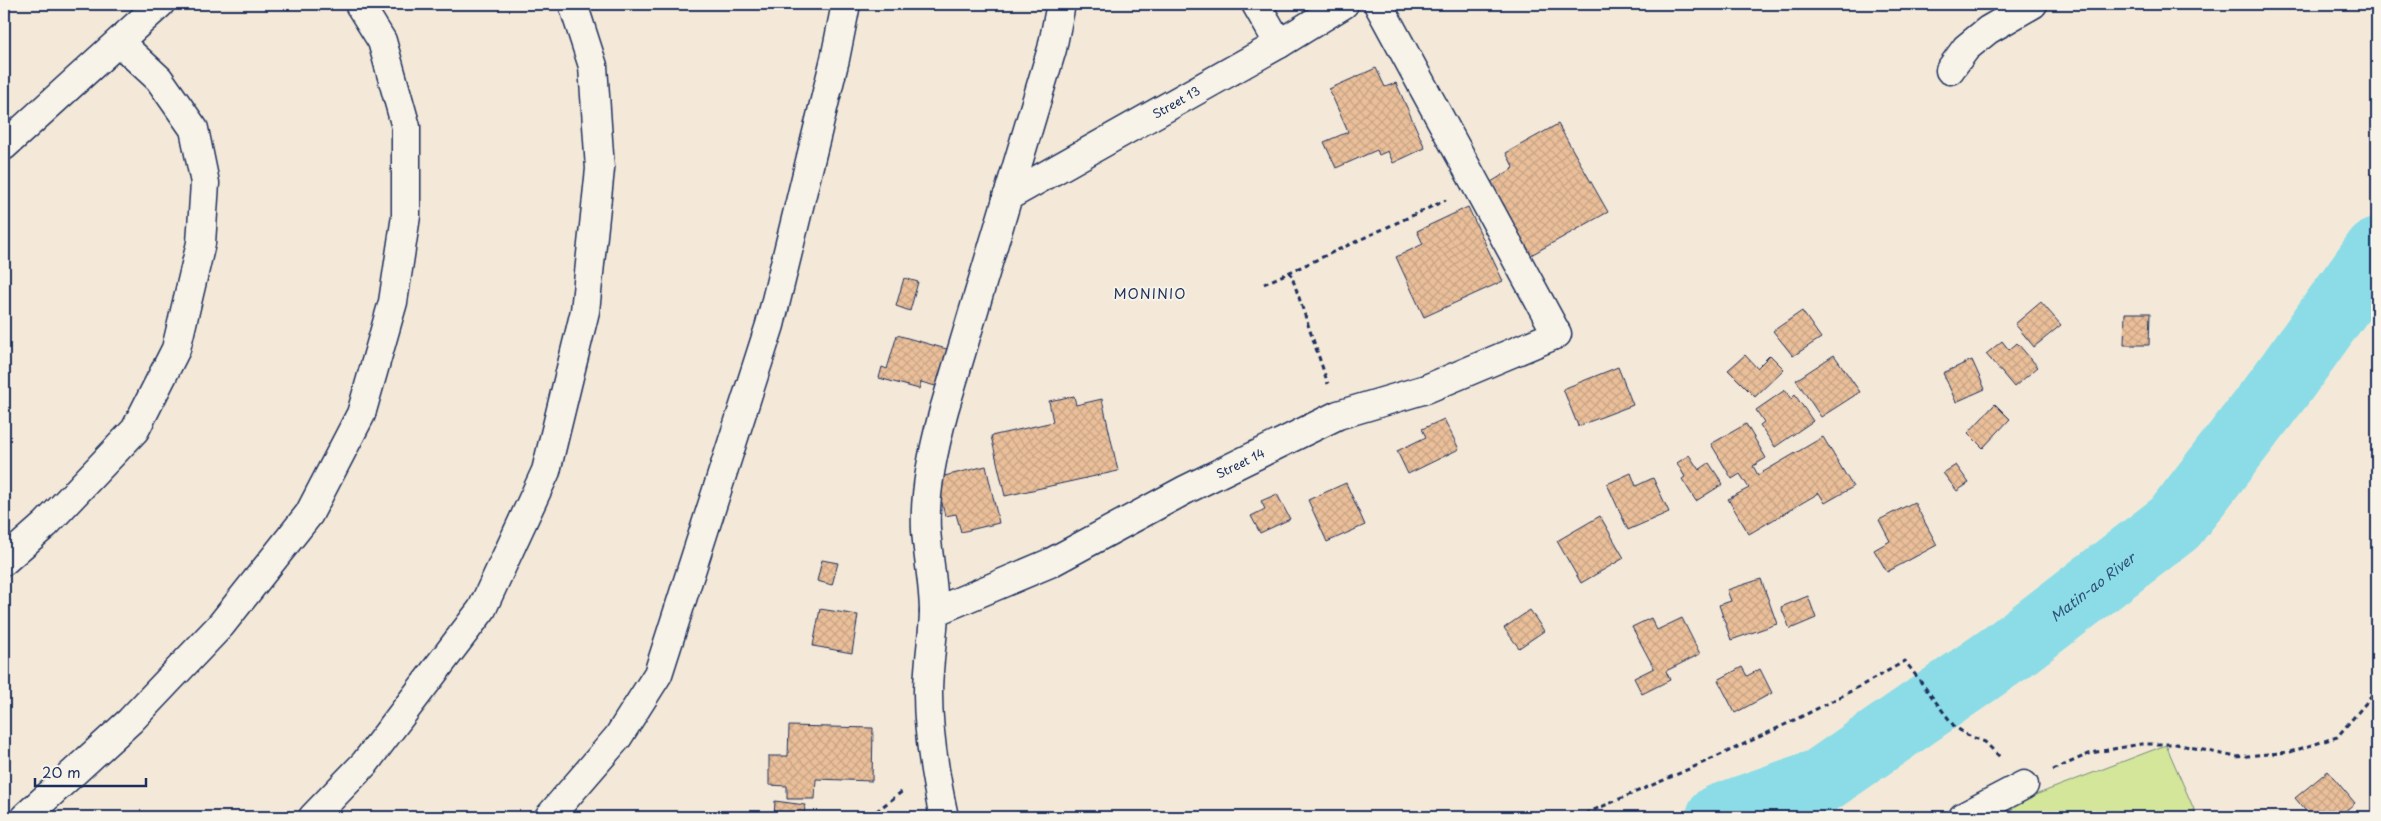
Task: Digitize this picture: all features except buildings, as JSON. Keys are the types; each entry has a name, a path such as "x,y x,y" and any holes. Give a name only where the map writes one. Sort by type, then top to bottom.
{"street":[{"path":"4,146 160,4"},
{"path":"25,817 130,722 220,625 309,514 361,414 393,302 406,216 406,127 382,41 359,4"},
{"path":"313,817 365,763 482,609 546,471 585,311 600,169 593,66 574,4"},
{"path":"548,817 618,737 658,674 770,325 835,59 846,4"},
{"path":"944,817 932,765 928,691 934,612 926,528 929,485 935,445 1006,197 1052,49 1061,4"},
{"path":"1256,4 1279,44"},
{"name":"Street 13","path":"1006,197 1279,44 1344,4"},
{"name":"Street 14","path":"934,612 1050,563 1184,490 1338,415 1426,389 1557,334 1378,4"},
{"path":"1950,70 1966,48 1988,30 2033,4"},
{"path":"4,561 46,524 135,430 176,348 201,243 205,183 194,129 159,79 119,42"},
{"path":"1963,817 2024,785"}],"path":[{"path":"1264,284 1449,198"},
{"path":"1290,271 1338,415"},
{"path":"1577,817 1778,730 1853,691 1905,661 1954,726 1967,735 1985,742 2024,785 2091,754 2133,745 2176,744 2236,757 2290,752 2337,737 2377,690"},
{"path":"869,817 922,776 932,765"}],"green space":[{"path":"2166,745 2196,814 2187,817 2016,817 2009,805"}],"waterway":[{"name":"Matin-ao River","path":"1719,817 1821,781 2007,652 2175,523 2281,385 2377,251"}],"district":[{"name":"MONINIO","path":"1150,293"}]}
